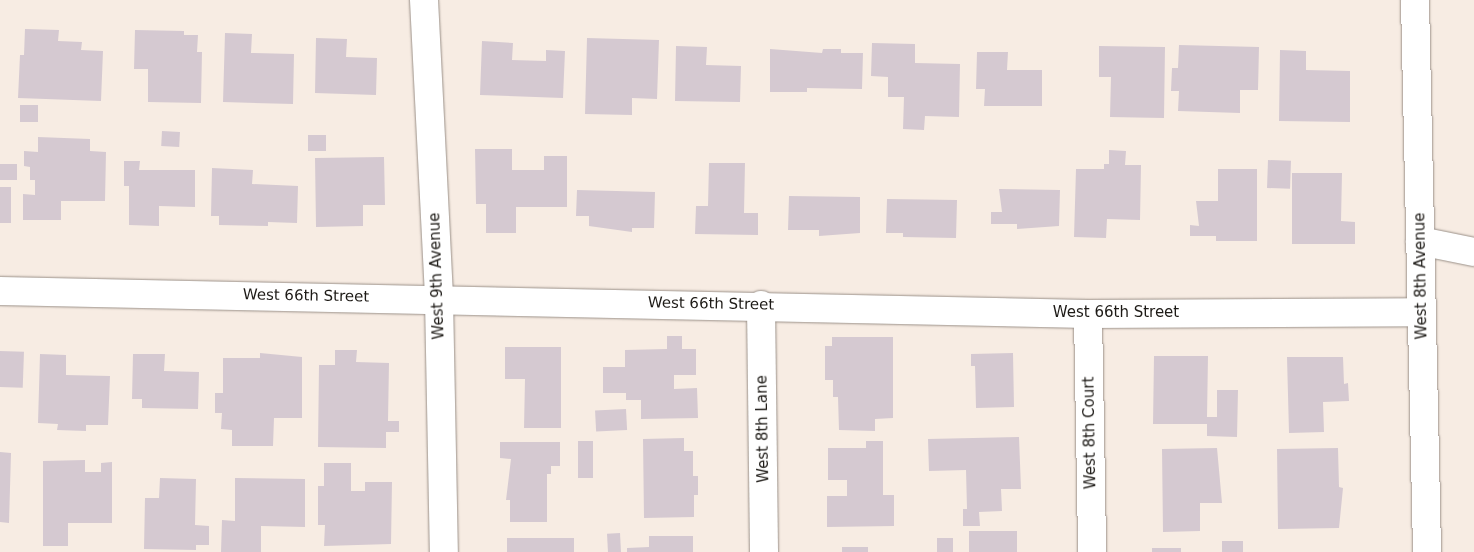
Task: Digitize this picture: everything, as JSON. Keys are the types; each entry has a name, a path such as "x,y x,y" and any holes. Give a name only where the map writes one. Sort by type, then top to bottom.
{"street":[{"name":"West 9th Avenue","path":"424,0 439,299 444,552"},
{"name":"West 8th Avenue","path":"1415,0 1428,552"},
{"path":"1420,241 1474,252"},
{"name":"West 66th Street","path":"0,291 760,305 1088,314 1422,312"},
{"name":"West 8th Lane","path":"760,305 764,552"},
{"name":"West 8th Court","path":"1088,314 1092,552"}],"building":[{"path":"25,29 59,30 58,41 82,42 81,50 103,51 101,101 18,98 20,55 24,55"},
{"path":"135,30 184,31 184,35 198,35 197,52 202,52 201,103 148,102 148,69 134,69"},
{"path":"225,33 252,34 251,53 294,54 293,104 223,102"},
{"path":"316,38 347,39 346,57 377,58 376,95 315,93"},
{"path":"587,38 659,40 657,99 632,98 632,115 585,114"},
{"path":"482,41 513,43 512,60 546,61 546,50 565,51 563,98 480,95"},
{"path":"872,43 915,44 915,63 960,64 959,117 925,116 924,130 903,129 904,97 888,97 888,77 871,76"},
{"path":"1179,45 1259,47 1258,90 1240,90 1240,113 1178,111 1179,91 1171,91 1172,68 1178,68"},
{"path":"676,46 707,47 706,65 741,66 740,102 675,101"},
{"path":"1099,46 1165,47 1164,118 1110,117 1111,77 1099,77"},
{"path":"770,49 822,53 823,49 841,49 841,53 863,53 862,89 807,88 807,92 770,92"},
{"path":"1280,50 1306,51 1306,70 1350,71 1350,122 1279,121"},
{"path":"977,52 1008,52 1007,70 1042,70 1042,106 984,106 985,89 976,89"},
{"path":"20,105 38,105 38,122 20,122"},
{"path":"162,131 180,132 179,147 161,146"},
{"path":"308,135 326,135 326,151 308,151"},
{"path":"38,137 90,139 90,151 106,152 105,201 61,201 61,220 23,220 23,194 35,195 35,180 30,180 30,167 24,166 24,151 38,152"},
{"path":"475,149 512,149 512,170 544,170 544,156 567,156 567,207 516,207 516,233 486,233 486,204 476,204"},
{"path":"1109,150 1126,151 1125,165 1141,165 1140,220 1107,219 1106,238 1074,237 1076,169 1104,169 1104,164 1109,164"},
{"path":"384,157 385,205 363,205 363,226 316,227 315,158"},
{"path":"1268,160 1291,161 1290,189 1267,188"},
{"path":"124,161 140,161 139,170 195,170 195,207 159,206 159,226 129,225 129,186 124,186"},
{"path":"709,163 745,163 744,213 758,213 758,235 695,234 696,206 708,206"},
{"path":"0,164 17,164 17,180 0,180"},
{"path":"212,168 253,170 252,184 298,186 297,223 268,222 268,226 219,225 219,216 211,216"},
{"path":"1218,169 1257,169 1257,241 1216,241 1216,236 1190,236 1190,225 1199,226 1196,201 1218,201"},
{"path":"1292,173 1342,173 1341,221 1355,222 1355,244 1292,244"},
{"path":"0,187 11,187 11,223 0,223"},
{"path":"999,189 1060,190 1059,226 1017,229 1017,224 991,224 991,212 1002,212"},
{"path":"577,190 655,192 654,228 632,228 632,232 589,226 589,216 576,216"},
{"path":"789,196 860,197 860,233 819,236 819,230 788,230"},
{"path":"887,199 957,200 956,238 903,237 903,233 886,233"},
{"path":"667,336 682,336 682,349 696,349 696,375 674,375 674,389 697,388 698,418 641,419 641,400 626,400 626,393 603,393 603,367 625,367 625,350 667,349"},
{"path":"832,337 893,337 893,418 875,419 875,431 839,430 838,397 833,397 833,380 825,380 825,346 832,346"},
{"path":"505,347 561,347 561,428 524,428 525,379 505,379"},
{"path":"335,350 357,350 356,362 389,363 388,421 399,421 399,432 386,432 386,448 318,447 319,365 335,365"},
{"path":"0,351 24,352 23,388 0,387"},
{"path":"260,353 302,357 302,418 274,418 273,446 232,446 232,430 221,429 222,413 215,413 215,393 223,393 223,358 260,358"},
{"path":"1013,353 1014,407 976,408 975,366 971,366 971,354"},
{"path":"40,354 66,355 66,375 110,376 108,425 86,425 86,431 57,430 58,424 38,423"},
{"path":"133,354 165,354 164,371 199,372 198,409 142,408 142,399 132,399"},
{"path":"1154,356 1208,356 1207,417 1217,417 1217,390 1238,390 1237,437 1207,436 1207,424 1153,424"},
{"path":"1287,357 1343,357 1344,384 1348,383 1349,401 1323,402 1324,432 1289,433"},
{"path":"626,409 627,430 596,432 595,411"},
{"path":"1019,437 1021,489 1001,489 1002,511 979,512 980,526 963,526 963,509 967,509 966,470 929,471 928,439"},
{"path":"684,438 684,451 693,451 693,476 698,476 698,495 694,495 694,517 644,518 643,439"},
{"path":"578,441 593,441 593,478 578,478"},
{"path":"866,441 883,441 883,495 894,495 894,526 827,527 827,496 847,496 847,480 828,480 828,448 866,448"},
{"path":"500,442 560,442 560,466 551,466 551,474 547,474 547,522 510,522 510,500 506,500 511,459 500,458"},
{"path":"1217,448 1222,503 1200,503 1200,531 1163,532 1162,449"},
{"path":"1338,448 1339,487 1343,488 1339,528 1278,529 1277,449"},
{"path":"0,452 11,453 9,523 0,522"},
{"path":"85,460 85,472 101,472 101,463 112,462 112,523 68,523 68,546 43,546 43,461"},
{"path":"324,463 351,463 351,491 365,491 365,482 392,482 391,544 324,546 325,525 318,525 318,486 324,486"},
{"path":"160,478 196,479 195,525 209,526 209,545 196,545 196,550 144,549 145,498 159,498"},
{"path":"235,478 305,479 305,527 261,526 261,552 221,552 222,520 235,521"},
{"path":"969,531 1017,531 1017,552 969,552"},
{"path":"620,533 621,552 608,552 607,534"},
{"path":"649,536 693,536 693,552 627,552 627,548 649,547"},
{"path":"507,538 574,538 574,552 507,552"},
{"path":"937,538 953,538 953,552 937,552"},
{"path":"1222,541 1243,541 1243,552 1222,552"},
{"path":"842,547 868,547 868,552 842,552"},
{"path":"1152,548 1181,548 1181,552 1152,552"}]}
